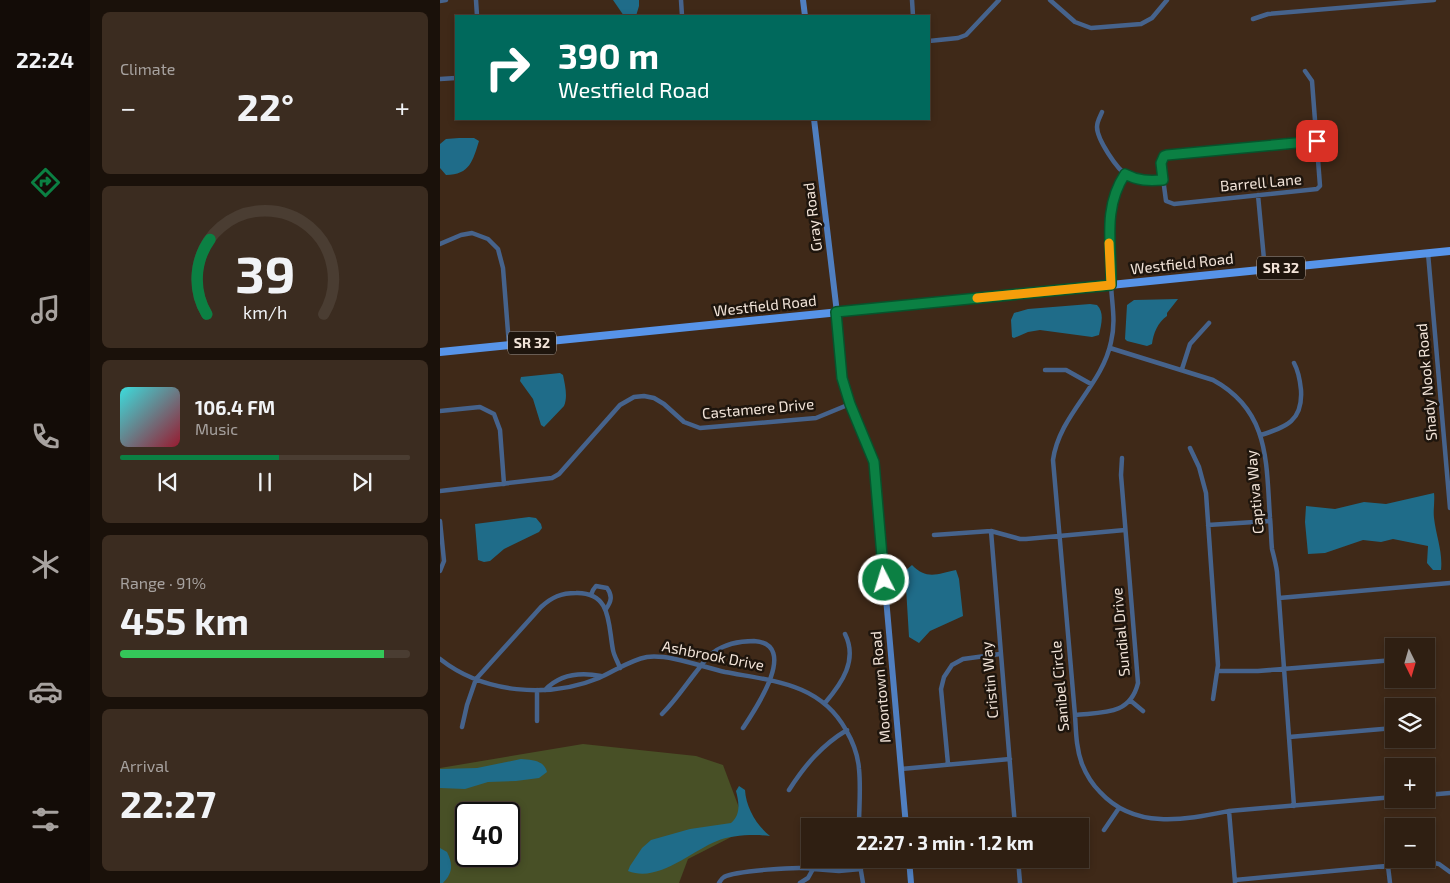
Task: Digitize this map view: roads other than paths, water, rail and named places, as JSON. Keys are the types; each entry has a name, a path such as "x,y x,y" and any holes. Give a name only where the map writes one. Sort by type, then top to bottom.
{"main road":[{"name":"Westfield Road","path":"440,352 1450,251"}],"street":[{"path":"440,1 446,0"},
{"path":"476,0 477,15"},
{"path":"681,0 682,15"},
{"path":"803,0 805,15"},
{"path":"912,0 913,15"},
{"path":"930,41 958,38 966,35 999,0"},
{"path":"1050,0 1075,22 1091,28 1141,24 1152,18 1167,0"},
{"path":"1342,0 1343,7"},
{"path":"1253,19 1268,14 1434,0"},
{"name":"Barrell Lane","path":"1163,180 1165,198 1170,204 1317,190 1320,186 1312,81 1305,71"},
{"path":"440,79 455,78"},
{"path":"1102,112 1097,128 1101,139 1115,163 1125,174 1139,180 1163,180 1161,163 1164,156 1167,155 1317,141"},
{"name":"Gray Road","path":"814,120 836,312"},
{"name":"Sanibel Circle","path":"1125,174 1114,196 1109,229 1114,322 1110,348 1101,369 1060,434 1054,452 1053,467 1074,714 1078,748 1085,770 1098,790 1119,808 1146,818 1162,820 1203,817 1229,811 1385,798"},
{"path":"1258,196 1265,270"},
{"path":"440,244 461,235 472,233 488,239 498,249 503,268 509,345"},
{"name":"Shady Nook Road","path":"1428,253 1450,508"},
{"name":"Moontown Road","path":"836,312 842,378 850,404 874,462 905,818"},
{"path":"1182,369 1190,344 1209,323"},
{"name":"Captiva Way","path":"1110,348 1213,380 1233,393 1248,410 1261,435 1265,452 1273,551 1278,572 1294,806"},
{"path":"1261,435 1285,426 1293,420 1298,412 1301,403 1300,377 1294,363"},
{"path":"1045,370 1066,370 1091,384"},
{"name":"Castamere Drive","path":"440,491 549,480 555,476 620,405 634,397 654,398 664,404 684,422 700,428 816,418 850,404"},
{"path":"440,411 477,407 490,411 496,418 500,430 504,484"},
{"path":"1190,448 1205,486 1218,671 1213,699"},
{"name":"Sundial Drive","path":"1122,458 1120,475 1138,676 1137,689 1131,700"},
{"path":"440,521 444,561 440,571"},
{"path":"1208,525 1270,521"},
{"path":"934,535 991,531 1020,539 1125,530"},
{"name":"Cristin Way","path":"991,531 1014,818"},
{"path":"1279,598 1450,583"},
{"path":"591,595 596,586 607,588 611,592 611,598 606,609"},
{"path":"462,727 476,678 548,601 559,595 579,593 591,595 601,602 606,609 610,621 613,650 620,668"},
{"path":"825,703 842,682 849,662 850,645 845,634"},
{"path":"662,714 712,653 722,647 740,642 760,642 771,647 775,656 774,666 755,709 743,728"},
{"path":"948,764 942,689 944,677 952,665 962,659 1000,654"},
{"name":"Ashbrook Drive","path":"440,659 450,666 476,678 505,688 544,690 574,686 603,676 640,659 656,657 676,659 802,688 825,703 839,717 847,730 856,753 859,770 858,818"},
{"path":"1218,671 1284,670 1385,661"},
{"path":"544,690 552,682 567,676 587,673 603,676"},
{"path":"536,721 537,690"},
{"path":"1074,714 1114,711 1120,709 1131,700 1143,711"},
{"path":"1289,736 1385,729"},
{"path":"790,790 798,776 816,754 847,730"},
{"path":"901,769 1010,759"},
{"path":"1435,794 1450,793"},
{"path":"1104,830 1119,808"},
{"path":"1229,811 1235,882 1385,866"},
{"path":"1435,863 1450,872"},
{"path":"720,883 727,876 804,867 839,871 861,869 864,883"},
{"path":"910,868 911,883"},
{"path":"1019,868 1020,883"},
{"path":"1388,868 1390,883"},
{"path":"800,883 808,878 813,869"}],"water":[{"path":"613,0 639,0 636,15 623,15"},
{"path":"474,138 479,141 469,165 460,172 446,175 440,168 440,144 446,139"},
{"path":"1178,299 1159,325 1152,344 1147,346 1125,339 1127,305 1134,300"},
{"path":"1097,305 1101,312 1102,319 1099,335 1092,337 1040,330 1012,337 1011,320 1014,313 1028,309"},
{"path":"560,373 563,375 565,383 566,395 564,406 544,427 541,425 533,399 520,381 521,377"},
{"path":"1434,493 1434,518 1440,550 1441,570 1433,570 1427,563 1428,546 1393,539 1381,542 1363,540 1325,553 1308,554 1305,522 1306,506 1335,509 1364,502 1386,504"},
{"path":"529,517 536,518 541,524 542,528 539,532 504,549 490,561 478,560 475,524"},
{"path":"912,565 922,573 932,575 956,570 959,579 963,616 930,631 919,643 909,637 905,571"},
{"path":"521,759 540,763 547,772 539,778 488,782 465,789 440,788 440,769 477,768"},
{"path":"739,786 745,790 747,803 756,821 770,836 729,837 717,841 663,869 640,874 628,871 642,848 651,840 690,829 731,823 738,812 736,791"},
{"path":"440,848 447,852 451,864 449,876 443,883 440,883"}]}
